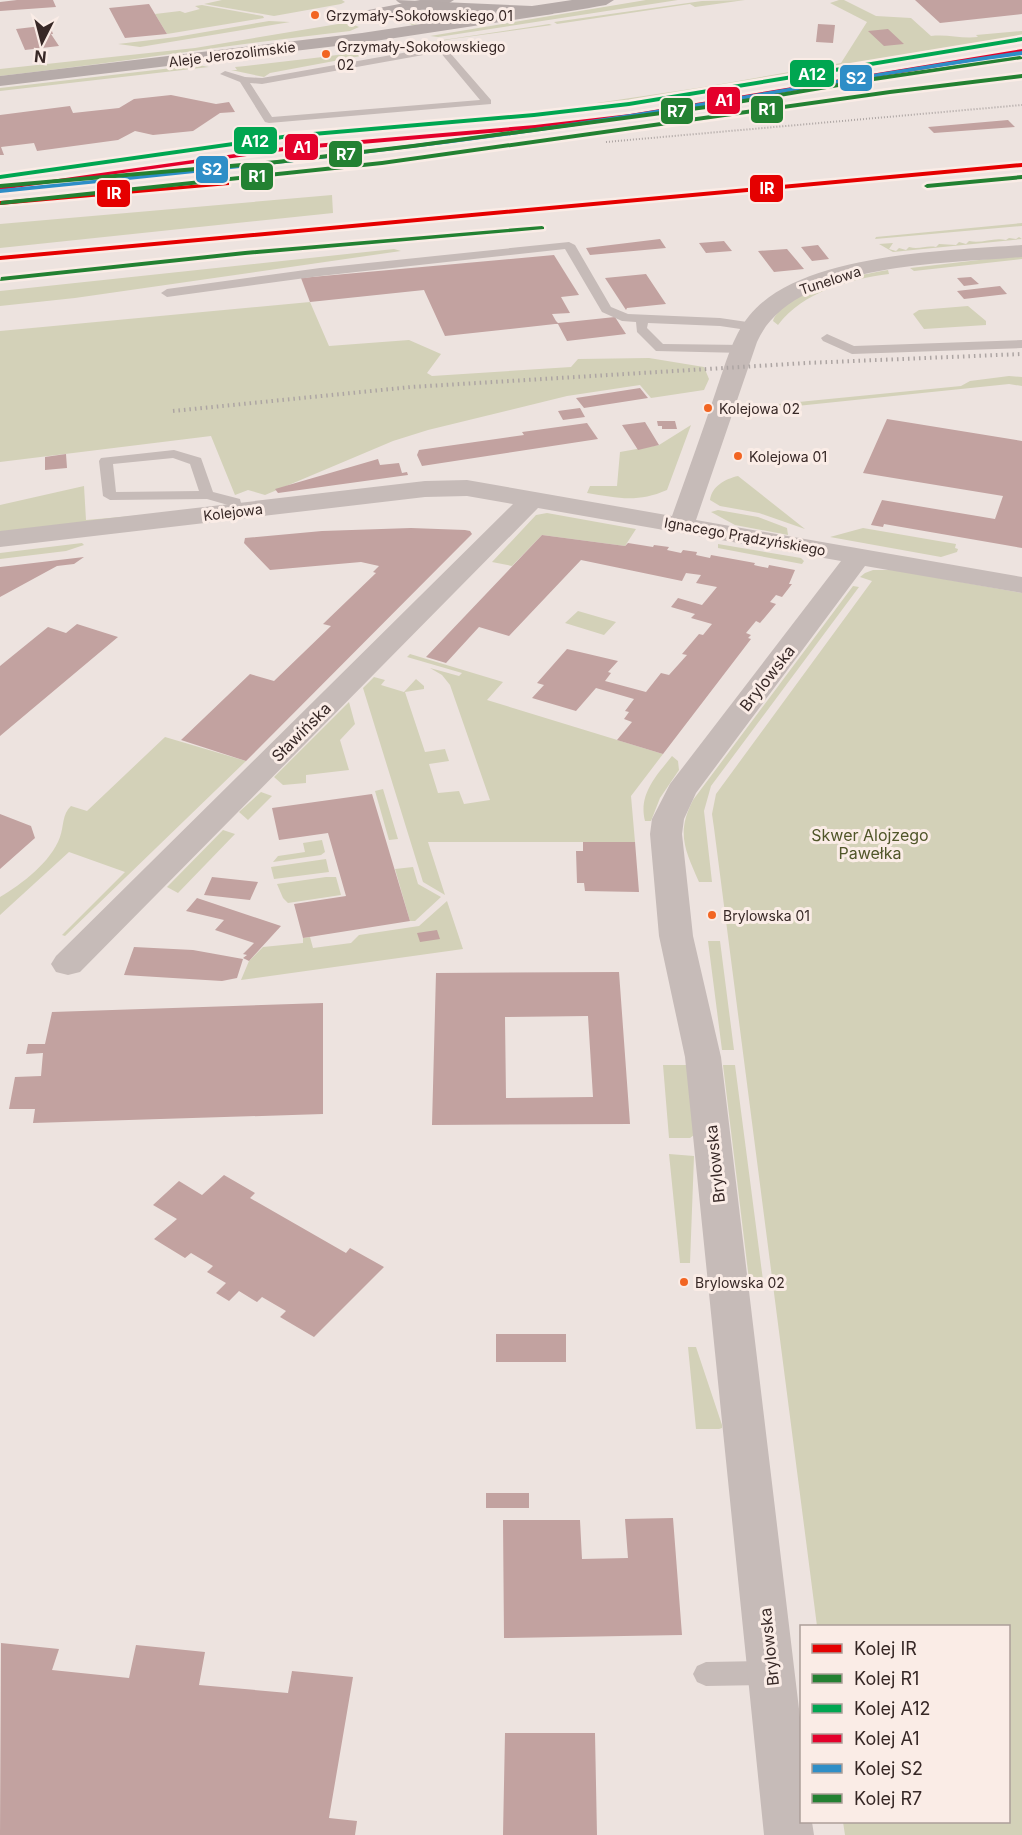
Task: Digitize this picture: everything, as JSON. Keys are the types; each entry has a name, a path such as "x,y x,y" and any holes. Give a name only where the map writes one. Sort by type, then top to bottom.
{"main road":[{"path":"405,0 424,5 475,5 547,10"},
{"path":"335,21 446,0"},
{"name":"Aleje Jerozolimskie","path":"0,81 362,38 606,0"},
{"path":"355,18 369,25 362,38"},
{"name":"Aleje Jerozolimskie","path":"0,66 202,43 294,28"}],"street":[{"name":"Tunelowa","path":"682,524 749,338 765,310 812,283 841,273 876,266 1022,251"},
{"name":"Ignacego Prądzyńskiego","path":"467,488 1022,585"},
{"name":"Kolejowa","path":"0,539 425,489 467,488"},
{"name":"Sławińska","path":"68,964 533,498"},
{"name":"Brylowska","path":"789,1835 704,1057 676,936 666,834 668,819 681,790 859,556"}],"lane":[{"path":"225,74 244,80 271,80 442,49 487,102 268,120 246,87 244,80"},
{"path":"166,293 320,272 569,244 606,309 626,318 720,322 749,338"},
{"path":"642,319 641,329 660,348 749,338"},
{"path":"827,338 852,350 1022,344"},
{"path":"207,495 196,461 174,454 106,461 110,496 207,495 234,502 237,511"},
{"path":"706,1674 772,1673"}],"green space":[{"path":"222,0 342,0 345,2 274,16 204,4"},
{"path":"646,0 678,0 438,37 430,36"},
{"path":"745,0 695,7 690,4 557,24 554,22 702,1"},
{"path":"844,0 876,16 911,18 931,36 978,37 976,35 1022,31 1022,38 705,90 599,106 597,103 841,63 867,22 830,3"},
{"path":"202,5 264,18 167,34 155,14 180,11 185,13 200,9 195,6"},
{"path":"423,10 467,16 412,25 395,15"},
{"path":"269,21 290,22 140,47 118,44 176,37"},
{"path":"338,24 352,24 359,27 350,31 0,76 0,69 195,48"},
{"path":"549,24 552,25 452,39 270,73 264,77 231,70 237,70 235,67 353,53"},
{"path":"198,65 209,67 0,91 0,88"},
{"path":"332,195 333,213 0,248 0,224"},
{"path":"1022,223 1022,226 875,239 876,237"},
{"path":"1019,237 1022,239 893,252 879,244 893,243 889,249 896,251 899,248 906,250 909,247 936,247 939,244 956,245 959,242 966,244 969,241 1006,240"},
{"path":"394,249 401,251 75,298 0,306 0,291"},
{"path":"1022,255 1022,259 914,271 910,268"},
{"path":"888,270 889,274 858,279 828,289 800,304 778,325 773,321 791,301 806,293 842,280"},
{"path":"310,302 329,346 409,340 441,354 427,373 432,376 571,367 578,359 649,358 704,367 709,379 704,390 651,398 640,385 567,396 428,430 393,441 265,495 248,490 235,495 211,436 0,462 0,331"},
{"path":"968,306 986,321 986,325 924,329 913,314 919,310"},
{"path":"1009,376 1022,377 1022,386 1009,384 768,409 768,405 961,386 970,381"},
{"path":"691,425 667,490 637,498 618,498 587,493 590,486 617,486 620,452 659,445"},
{"path":"738,476 805,529 759,513 720,506 710,500 713,491 720,484"},
{"path":"84,486 86,520 189,511 0,532 0,505"},
{"path":"718,510 758,517 787,528 788,535 735,525 711,512"},
{"path":"547,513 636,529 625,546 542,535 512,566 492,562 536,515"},
{"path":"863,528 956,544 955,548 958,549 957,552 941,557 830,537"},
{"path":"82,543 84,545 66,551 0,559 0,553"},
{"path":"718,544 801,558 804,561 802,564 718,548"},
{"name":"Skwer Alojzego Pawełka","path":"873,570 894,570 1022,593 1022,1835 845,1835 843,1823 1010,1823 1010,1625 817,1625 712,814 716,794 872,581 860,577"},
{"path":"853,586 859,587 711,786 704,811 712,882 699,882 684,841 685,822 693,800"},
{"path":"578,611 616,622 604,635 565,623"},
{"path":"410,654 503,682 487,700 663,754 631,796 635,842 428,842 445,895 423,882 363,688 374,677 385,680 381,685 404,692 416,679 424,686 424,689 405,692 425,752 445,749 449,761 429,764 438,793 459,791 464,804 490,800 450,685 442,675 430,668 459,676 462,673 407,657"},
{"path":"349,702 355,724 340,740 349,770 306,775 306,783 283,785 274,777"},
{"path":"165,737 246,761 65,936 62,935 125,872 69,852 0,915 0,897 43,864 56,846 68,809 71,806 87,811"},
{"path":"672,756 678,761 679,770 660,798 651,821 645,821 644,802 650,786"},
{"path":"383,789 398,839 389,840 375,791"},
{"path":"261,792 272,796 248,820 239,812"},
{"path":"223,830 235,834 178,893 167,887"},
{"path":"322,840 325,852 321,855 273,862 278,856 305,852 303,843"},
{"path":"326,859 329,872 274,879 271,867"},
{"path":"413,867 418,884 441,897 415,921 410,921 395,869"},
{"path":"336,877 341,895 288,903 283,898 277,884"},
{"path":"447,901 463,949 241,980 249,961 263,947 303,943 303,938 310,937 313,948 351,943 359,935 419,926"},
{"path":"708,941 720,941 734,1050 722,1050"},
{"path":"663,1065 687,1065 694,1135 690,1138 669,1138"},
{"path":"723,1065 735,1065 764,1288 750,1288"},
{"path":"669,1154 694,1156 690,1263 680,1263"},
{"path":"688,1347 696,1347 722,1428 696,1429"}],"building":[{"path":"53,0 56,7 0,11 0,2"},
{"path":"915,0 1022,0 1022,14 940,23"},
{"path":"149,4 167,34 125,38 109,8"},
{"path":"818,24 835,25 833,43 816,42"},
{"path":"50,25 53,34 51,34 59,46 25,50 16,29"},
{"path":"888,29 904,44 884,46 868,31"},
{"path":"171,95 216,104 229,102 235,112 220,113 193,131 153,135 135,131 118,140 37,151 34,143 1,147 4,155 0,155 0,115 70,106 73,113 119,108 134,99"},
{"path":"1008,120 1015,127 934,133 928,127"},
{"path":"660,239 666,248 590,255 586,248"},
{"path":"724,241 732,251 706,253 699,243"},
{"path":"818,245 829,259 812,261 801,247"},
{"path":"787,249 804,269 774,272 758,251"},
{"path":"554,255 579,295 561,297 570,313 552,314 556,321 558,323 615,317 626,334 567,341 558,324 555,324 445,336 424,290 310,302 301,278"},
{"path":"646,274 666,304 627,308 626,310 605,278"},
{"path":"971,277 979,284 964,286 957,278"},
{"path":"1000,286 1007,294 964,299 957,291"},
{"path":"640,388 648,398 584,408 576,398"},
{"path":"580,408 585,417 563,420 558,411"},
{"path":"887,419 1022,441 1022,548 884,524 883,527 871,525 882,500 995,519 1003,496 863,473"},
{"path":"657,421 675,421 677,429 662,429 662,426 658,426"},
{"path":"645,422 659,445 638,450 622,425"},
{"path":"587,423 598,439 422,466 417,455 419,450 524,435 522,432"},
{"path":"66,454 67,468 45,470 45,457"},
{"path":"378,459 380,465 399,463 402,473 407,472 408,475 278,493 275,489"},
{"path":"411,528 465,530 472,534 246,761 181,740 250,674 274,681 331,626 323,624 376,573 373,572 379,566 361,562 270,570 244,543 245,538 322,531"},
{"path":"542,535 625,546 628,543 669,547 667,550 681,553 683,550 697,552 696,555 710,558 711,555 755,563 754,565 768,568 769,565 795,570 789,584 792,584 782,597 776,595 770,602 776,604 760,623 756,621 746,633 751,635 748,638 751,639 663,754 617,740 632,722 624,719 629,712 625,711 634,699 596,688 576,711 532,698 544,685 537,683 567,649 618,661 608,672 611,673 605,681 646,692 661,673 669,675 687,655 682,654 699,634 703,635 712,624 691,618 695,614 671,607 678,598 702,605 717,587 696,583 701,575 686,573 682,581 581,560 509,636 479,627 446,663 426,657"},
{"path":"84,557 74,564 57,566 0,597 0,567"},
{"path":"77,624 118,637 0,736 0,666 48,627 66,633"},
{"path":"372,794 410,921 303,938 294,904 346,896 328,833 279,840 272,808"},
{"path":"0,814 31,826 35,838 0,869"},
{"path":"583,842 635,842 639,892 585,891 584,883 577,883 576,851 583,851"},
{"path":"212,877 258,882 250,900 204,895"},
{"path":"197,898 281,926 249,961 243,958 247,955 243,954 254,943 215,930 224,920 186,911"},
{"path":"437,930 440,939 420,942 417,933"},
{"path":"134,947 193,950 243,959 237,978 222,981 124,975"},
{"path":"619,972 630,1124 432,1125 436,973","holes":["588,1016 593,1097 506,1098 505,1017"]},
{"path":"323,1003 323,1114 33,1123 35,1109 9,1109 15,1077 41,1076 43,1053 26,1054 28,1044 45,1044 52,1012"},
{"path":"224,1175 255,1193 250,1198 346,1253 350,1248 384,1267 314,1337 280,1317 286,1311 262,1297 257,1302 239,1291 229,1301 216,1293 226,1283 207,1272 213,1266 191,1253 185,1258 154,1239 177,1219 153,1205 179,1181 202,1195"},
{"path":"496,1334 566,1334 566,1362 496,1362"},
{"path":"486,1493 529,1493 529,1508 486,1508"},
{"path":"673,1518 682,1635 504,1638 503,1520 580,1520 582,1559 628,1558 625,1519"},
{"path":"1,1643 59,1649 52,1670 129,1678 136,1645 205,1652 199,1685 288,1693 292,1671 353,1677 329,1818 357,1821 355,1835 0,1835"},
{"path":"505,1733 595,1733 597,1835 503,1835"}],"railway":[{"path":"606,142 1022,105"},
{"path":"173,411 411,387 806,363 1022,354"}],"rail line":[{"name":"A12","path":"0,177 290,136 534,115 629,104 1022,39"},
{"name":"A1","path":"2,189 291,148 535,127 630,116 1022,51"},
{"name":"S2","path":"0,191 299,160 523,132 1022,53"},
{"name":"R7","path":"0,186 277,162 413,146 714,106 874,79 1020,58"},
{"name":"R1","path":"1,203 382,163 890,92 1022,76"},
{"name":"IR","path":"0,258 1022,165"},
{"name":"R1","path":"927,186 1022,177"},
{"name":"IR","path":"0,203 227,184"},
{"name":"R1","path":"1,279 245,253 542,228"}],"place":[{"name":"Grzymały-Sokołowskiego 01","path":"315,15"},
{"name":"Grzymały-Sokołowskiego 02","path":"326,54"},
{"name":"Kolejowa 02","path":"708,408"},
{"name":"Kolejowa 01","path":"738,456"},
{"name":"Brylowska 01","path":"712,915"},
{"name":"Brylowska 02","path":"684,1282"}]}
